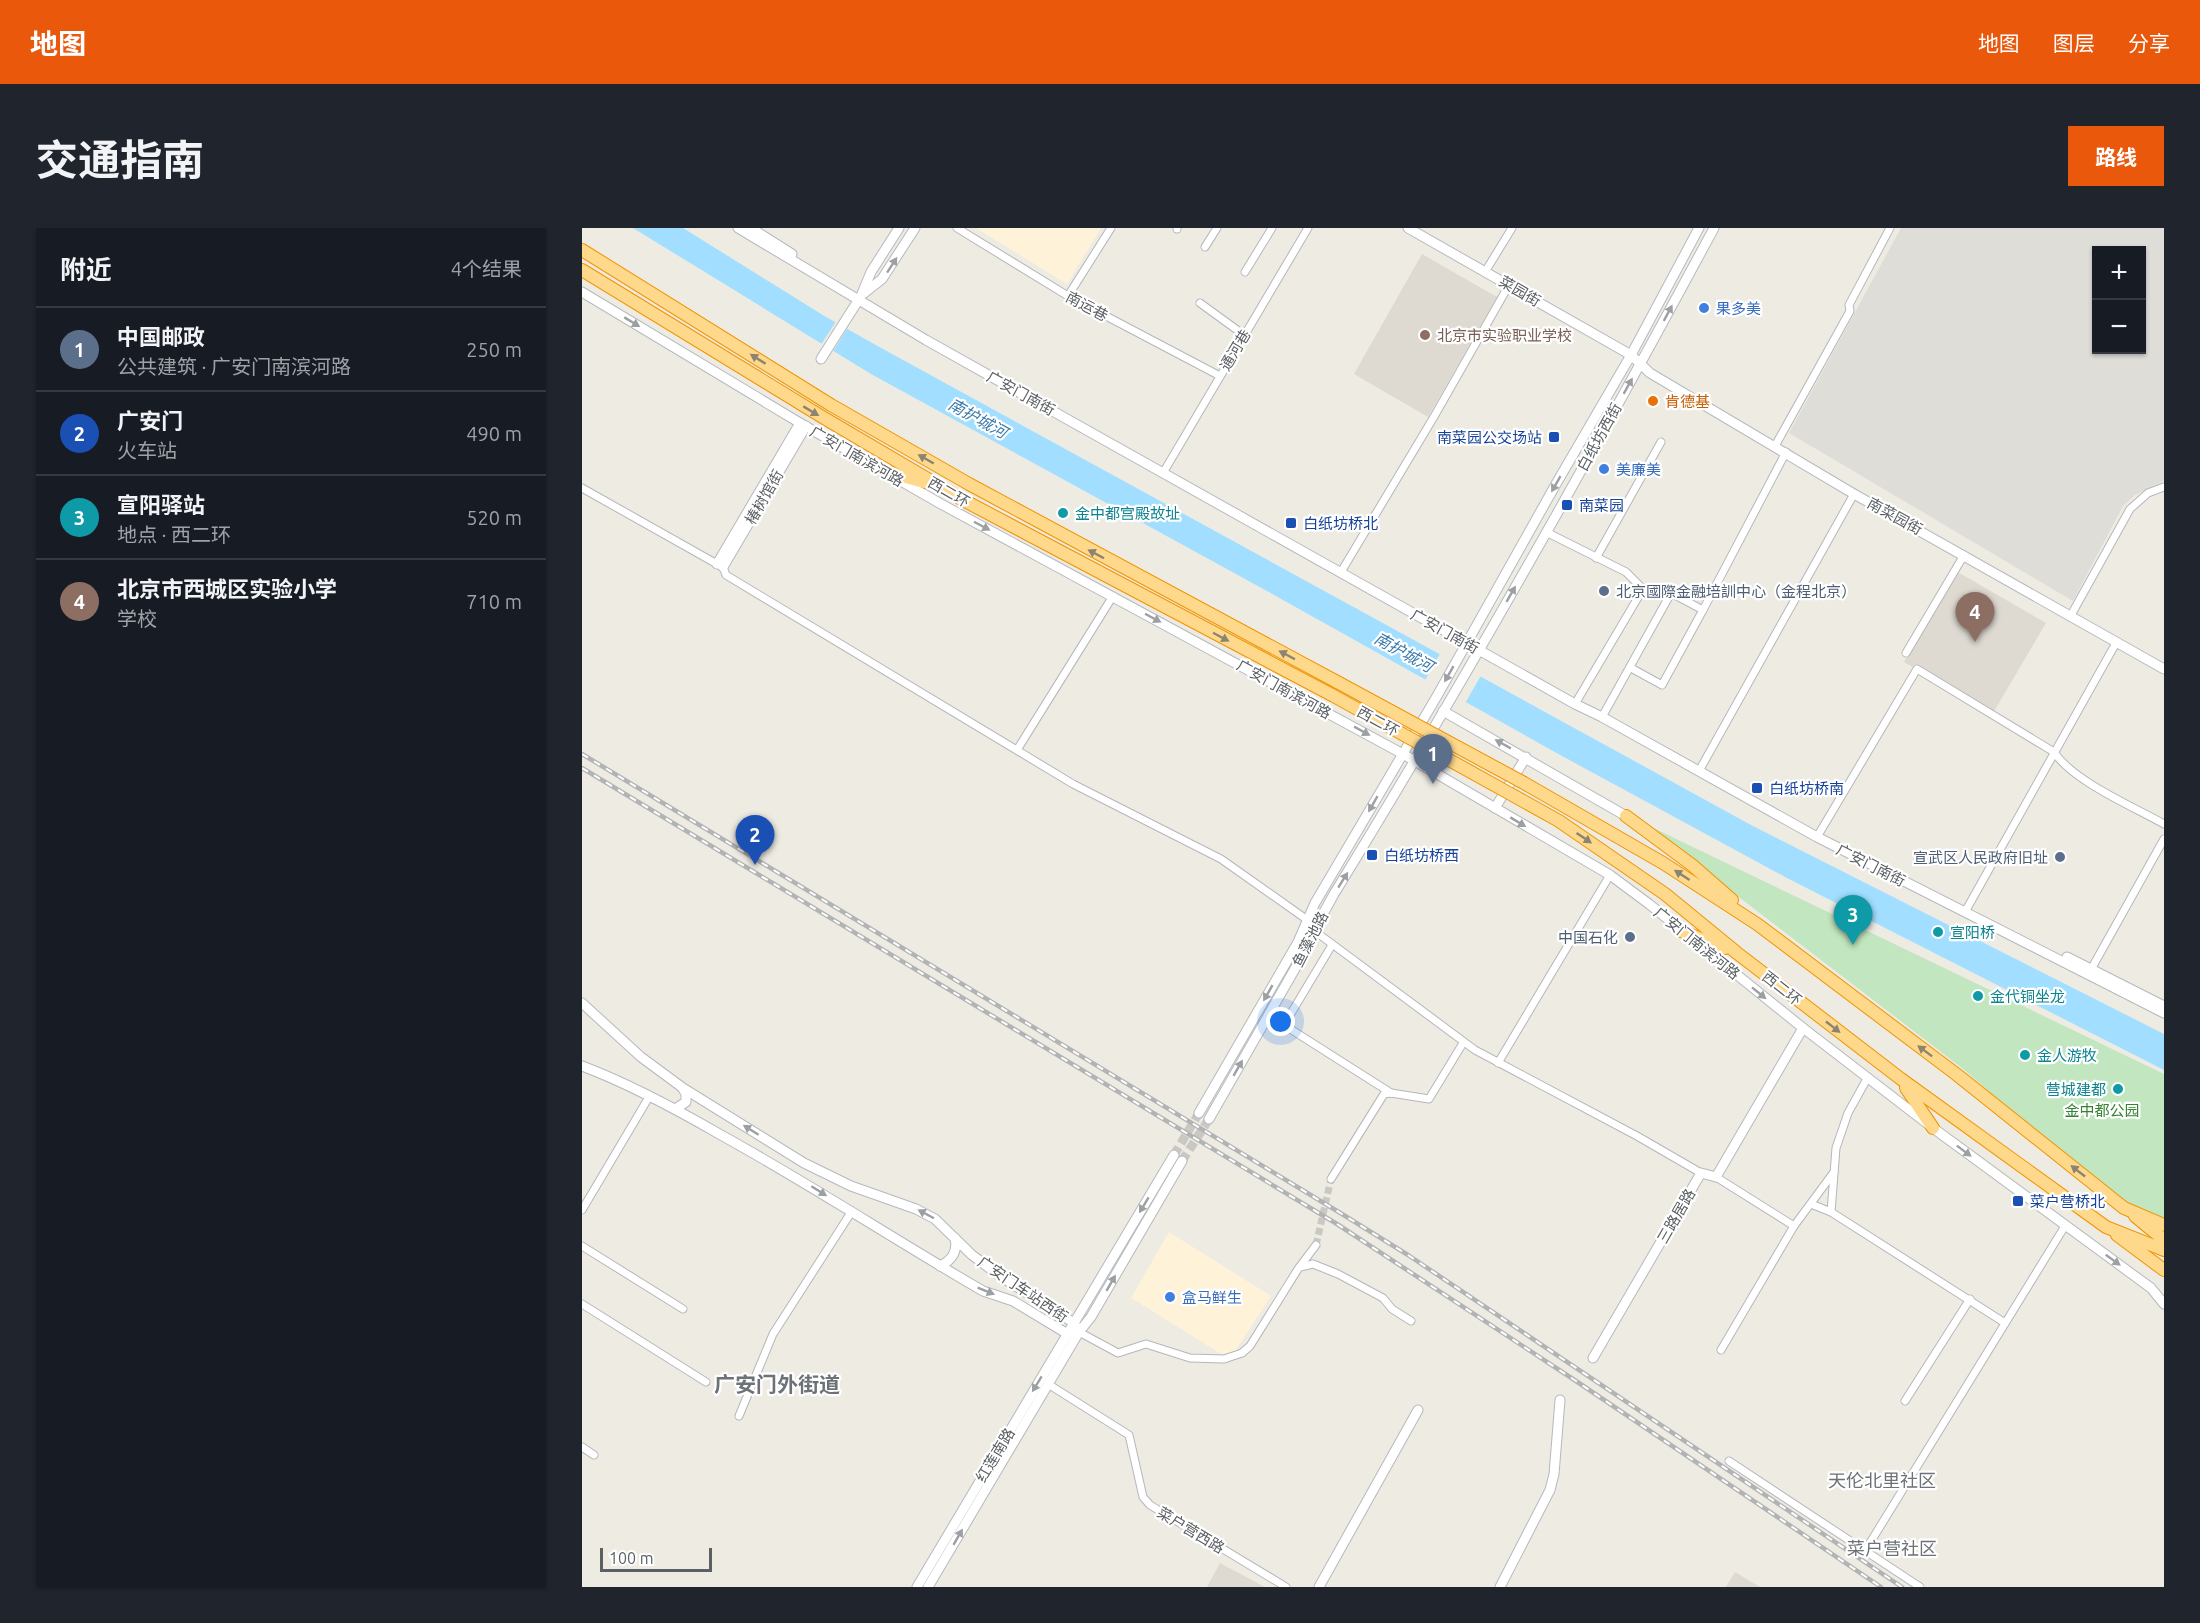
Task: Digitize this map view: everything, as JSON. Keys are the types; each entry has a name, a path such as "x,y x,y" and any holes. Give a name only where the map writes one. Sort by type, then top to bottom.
{"highway":[{"name":"西二环","path":"582,250 831,405 969,484 1524,783 1664,863 1757,924 1956,1074 2124,1208 2164,1225"},
{"name":"西二环","path":"582,270 940,486 1332,695 1559,821 1665,894 1737,953 2010,1160 2106,1227 2164,1250"},
{"path":"884,471 940,486"},
{"path":"1626,816 1692,865 1757,924"},
{"path":"1681,931 1737,953"},
{"path":"1901,1079 1934,1128"},
{"path":"2124,1208 2164,1240"},
{"path":"2106,1227 2164,1277"},
{"path":"2141,1255 2164,1270"}],"street":[{"name":"广安门南街","path":"738,228 1576,702 1818,835 2089,972 2164,1013"},
{"name":"广安门南街","path":"750,228 860,298"},
{"path":"821,359 860,298 871,272 899,228"},
{"path":"860,298 882,279 915,228"},
{"name":"南运巷","path":"957,228 1068,296 1220,376"},
{"path":"1068,296 1111,228"},
{"path":"1205,247 1217,228"},
{"path":"1245,272 1272,228"},
{"name":"通河巷","path":"1165,470 1308,228"},
{"name":"菜园街","path":"1408,228 1631,356"},
{"path":"1485,272 1512,228"},
{"name":"白纸坊西街","path":"1403,754 1631,356 1699,228"},
{"name":"白纸坊西街","path":"1443,711 1481,648 1640,365 1714,228"},
{"path":"1775,446 1850,311 1849,305 1890,228"},
{"path":"1342,570 1435,415 1509,285"},
{"name":"广安门南滨河路","path":"582,291 941,504 1403,754 1610,876 1649,904 1803,1028 1934,1128 2151,1288 2164,1304"},
{"path":"1200,303 1244,335"},
{"name":"南菜园街","path":"1631,356 1650,373 1854,494 2164,669"},
{"name":"椿树馆街","path":"720,565 803,424"},
{"path":"1596,558 1661,442"},
{"path":"1631,668 1662,685 1786,452"},
{"path":"2070,616 2130,509 2148,493 2164,487"},
{"path":"582,488 720,565 726,575 1073,784 1221,859 1306,919"},
{"path":"1700,769 1854,494"},
{"path":"1546,532 1626,572 1643,589 1576,702"},
{"path":"1906,653 1964,555"},
{"path":"1603,715 1671,593 1703,610"},
{"path":"1017,750 1113,596"},
{"path":"1966,910 2116,643"},
{"path":"1818,835 1917,669 2054,752 2061,763 2075,774 2164,824"},
{"path":"1413,760 1443,711 1626,816"},
{"name":"鱼藻池路","path":"1199,1113 1298,942 1306,919 1403,754"},
{"path":"1495,808 1526,757"},
{"name":"鱼藻池路","path":"1209,1119 1316,932 1318,923 1334,894 1413,760"},
{"path":"2089,972 2164,839"},
{"path":"1498,1064 1610,876"},
{"path":"1316,932 1463,1043 1701,1173"},
{"path":"1332,945 1284,1025 1391,1093"},
{"name":"广安门南街","path":"2089,972 2164,1006"},
{"name":"广安门车站西街","path":"582,1004 641,1057 683,1088 804,1163 851,1186 916,1209 935,1219 972,1255 999,1276 1076,1328 1066,1334 1013,1301 983,1291 797,1177 675,1109 611,1077 582,1066"},
{"path":"1794,1226 1716,1177 1803,1028"},
{"path":"1331,1179 1384,1094 1429,1099 1463,1043"},
{"path":"1832,1212 1836,1148 1845,1122 1868,1077"},
{"path":"675,1109 686,1102 683,1088"},
{"path":"582,1210 649,1097"},
{"path":"1178,1158 1091,1317 1076,1328 1118,1353 1146,1344 1190,1358 1224,1359 1242,1353 1250,1346 1298,1269 1316,1245"},
{"path":"797,1177 798,1167 804,1163"},
{"path":"1721,1350 1794,1226 1834,1172"},
{"name":"三路居路","path":"1593,1358 1701,1173 1716,1177"},
{"path":"1811,1204 1832,1212 2005,1323"},
{"path":"739,1416 773,1334 852,1211"},
{"path":"1865,1551 2065,1226"},
{"path":"940,1266 949,1262 954,1255 957,1247 955,1236"},
{"path":"582,1246 683,1309"},
{"path":"1298,1269 1313,1264 1338,1274 1383,1298 1392,1309 1411,1321"},
{"path":"1905,1401 1970,1299"},
{"path":"582,1304 706,1382"},
{"name":"红莲南路","path":"928,1587 1048,1384 1076,1328"},
{"name":"红莲南路","path":"917,1587 1066,1334"},
{"name":"菜户营西路","path":"1048,1384 1129,1435 1143,1497 1150,1504 1286,1587"},
{"path":"1500,1587 1550,1490 1554,1474 1560,1400"},
{"path":"1319,1587 1418,1410"},
{"path":"582,1448 594,1455"},
{"path":"1729,1461 1920,1587"}],"shaded area":[{"path":"976,228 1101,228 1067,284"},
{"path":"1901,228 2164,228 2164,481 2135,495 2123,506 2073,601 1789,433"},
{"name":"北京市实验职业学校","path":"1422,254 1497,297 1428,417 1354,374"},
{"path":"1956,571 2046,623 1993,713 1904,662"},
{"path":"1169,1232 1271,1296 1234,1353 1221,1354 1131,1298"},
{"path":"1220,1563 1265,1587 1207,1587"},
{"path":"1735,1572 1760,1587 1726,1587"}],"green space":[{"name":"金中都公园","path":"1641,822 2164,1074 2164,1225 2124,1208 1962,1068"}],"water":[{"name":"南护城河","path":"633,228 683,228 826,317 883,349 1751,825 2164,1034 2164,1070 1787,878 1562,756 871,374"}],"pier":[{"path":"837,320 849,326 832,353 820,346"},
{"path":"1441,652 1482,674 1464,705 1424,682"}],"tunnel":[{"path":"1174,1155 1199,1113"},
{"path":"1182,1161 1209,1119"},
{"path":"1316,1245 1331,1179"}],"railway":[{"path":"582,754 1408,1255 1902,1587"},
{"path":"582,768 1337,1224 1576,1381 1881,1587"}],"place":[{"name":"果多美","path":"1704,308"},
{"name":"北京市实验职业学校","path":"1425,335"},
{"name":"肯德基","path":"1653,401"},
{"name":"南菜园公交场站","path":"1554,437"},
{"name":"美廉美","path":"1604,469"},
{"name":"南菜园","path":"1567,505"},
{"name":"金中都宫殿故址","path":"1063,513"},
{"name":"白纸坊桥北","path":"1291,523"},
{"name":"北京國際金融培訓中心（金程北京）","path":"1604,591"},
{"name":"北京市西城区实验小学","path":"1975,642"},
{"name":"中国邮政","path":"1433,784"},
{"name":"白纸坊桥南","path":"1757,788"},
{"name":"白纸坊桥西","path":"1372,855"},
{"name":"宣武区人民政府旧址","path":"2060,857"},
{"name":"广安门","path":"755,865"},
{"name":"宣阳桥","path":"1938,932"},
{"name":"中国石化","path":"1630,937"},
{"name":"宣阳驿站","path":"1853,945"},
{"name":"金代铜坐龙","path":"1978,996"},
{"name":"金人游牧","path":"2025,1055"},
{"name":"营城建都","path":"2118,1089"},
{"name":"菜户营桥北","path":"2018,1201"},
{"name":"盒马鲜生","path":"1170,1297"}],"district":[{"name":"广安门外街道","path":"777,1384"},
{"name":"天伦北里社区","path":"1882,1480"},
{"name":"菜户营社区","path":"1892,1548"}]}
